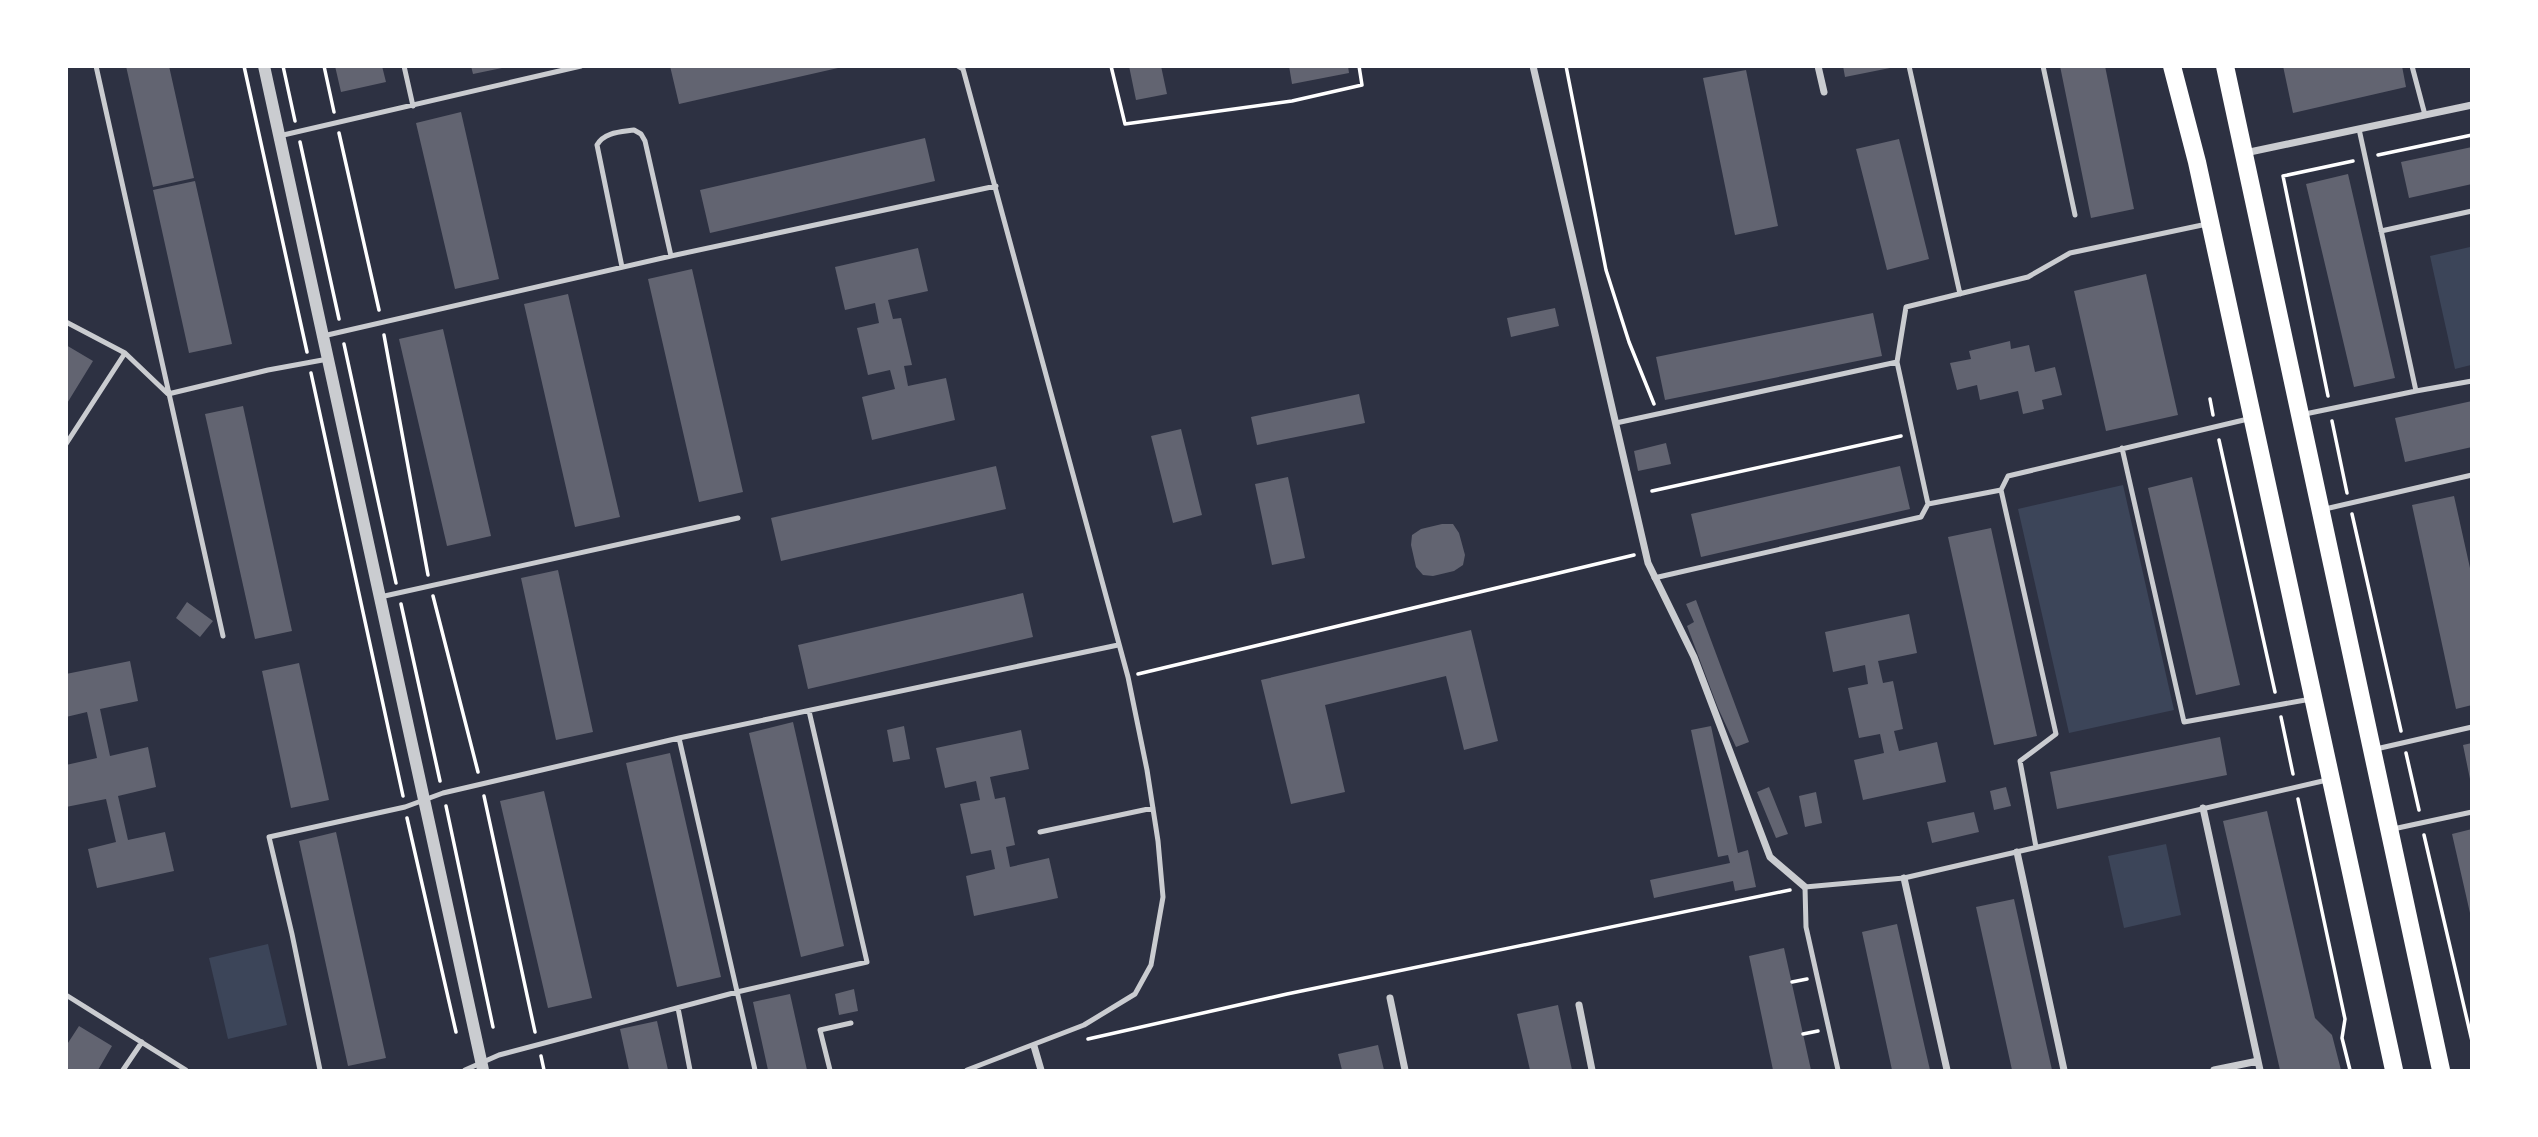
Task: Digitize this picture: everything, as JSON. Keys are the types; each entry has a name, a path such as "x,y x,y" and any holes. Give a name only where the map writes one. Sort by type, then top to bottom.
{"main road":[{"path":"2172,66 2210,223 2394,1070"},
{"path":"2225,66 2441,1070"}],"street":[{"path":"264,66 482,1067"},
{"path":"1533,66 1648,563 1694,657 1770,856 1805,887"},
{"path":"1818,66 1824,92"},
{"path":"2245,153 2472,105"},
{"path":"2203,808 2260,1070"},
{"path":"2017,852 2064,1070"},
{"path":"1904,878 1947,1070"},
{"path":"1390,998 1405,1070"},
{"path":"1579,1005 1592,1070"},
{"path":"1034,1046 1041,1070"},
{"path":"2214,1070 2258,1061"}],"lane":[{"path":"96,66 223,636"},
{"path":"404,66 413,106"},
{"path":"537,66 539,75"},
{"path":"278,136 581,66"},
{"path":"958,66 963,69 996,187 1128,677 1153,808 1163,897 1151,965 1135,994 1084,1025 967,1070"},
{"path":"1909,66 1960,294"},
{"path":"2043,66 2075,215"},
{"path":"2412,66 2425,115"},
{"path":"2358,128 2416,391"},
{"path":"622,267 597,145 601,138 607,135 634,130 641,134 645,141 671,256"},
{"path":"323,336 671,256 996,187"},
{"path":"2381,231 2472,211"},
{"path":"1654,578 1921,517 1928,504 1897,362 1906,307 2028,278 2070,253 2210,223"},
{"path":"66,322 125,353 168,394"},
{"path":"66,444 125,353"},
{"path":"168,394 328,359"},
{"path":"1616,423 1897,362"},
{"path":"2301,415 2472,381"},
{"path":"2036,847 2020,761 2056,734 2001,489 2008,475 2251,419"},
{"path":"2122,448 2184,722 2313,699"},
{"path":"2322,510 2472,475"},
{"path":"1928,504 2001,489"},
{"path":"380,597 738,518"},
{"path":"320,1070 269,837 405,807 443,793 679,738 1118,645"},
{"path":"466,1070 482,1067 499,1055 737,992 867,962 808,711"},
{"path":"2373,750 2472,727"},
{"path":"679,738 755,1070"},
{"path":"1838,1070 1806,927 1805,887 1904,878 2330,779"},
{"path":"1040,832 1153,808"},
{"path":"2390,830 2472,812"},
{"path":"66,995 186,1070"},
{"path":"678,1008 690,1070"},
{"path":"830,1070 820,1030 851,1023"},
{"path":"123,1070 142,1042"}],"path":[{"path":"244,66 458,1044"},
{"path":"284,66 499,1055"},
{"path":"324,66 382,324 430,586 481,784 544,1070"},
{"path":"1111,66 1125,124 1292,101 1362,85 1359,66"},
{"path":"1566,66 1606,270 1629,342 1659,415"},
{"path":"2283,176 2349,503 2472,1041"},
{"path":"2210,398 2345,1019 2342,1038 2350,1070"},
{"path":"1651,491 1914,433"},
{"path":"1128,677 1635,555 1648,563"},
{"path":"1088,1039 1287,994 1805,887"}],"shaded area":[{"path":"2470,247 2471,365 2455,369 2430,256"},
{"path":"2123,485 2174,710 2069,733 2018,509"},
{"path":"2166,844 2181,915 2124,928 2108,856"},
{"path":"268,944 287,1025 228,1039 209,958"}],"building":[{"path":"126,66 169,66 194,178 153,187"},
{"path":"335,66 382,66 386,82 341,92"},
{"path":"471,66 502,66 502,68 473,74"},
{"path":"670,66 838,66 838,68 679,104"},
{"path":"1129,66 1161,66 1167,94 1136,100"},
{"path":"1289,66 1348,66 1349,73 1292,84"},
{"path":"1843,66 1890,66 1890,68 1845,77"},
{"path":"2060,66 2105,66 2134,209 2091,218"},
{"path":"2283,66 2402,66 2406,87 2293,113"},
{"path":"1746,70 1778,226 1735,235 1703,78"},
{"path":"461,112 499,279 455,289 416,123"},
{"path":"925,138 935,181 710,233 700,190"},
{"path":"1899,139 1929,259 1887,270 1856,149"},
{"path":"2472,147 2472,184 2409,198 2401,162"},
{"path":"2348,174 2395,378 2354,387 2306,184"},
{"path":"195,181 232,344 189,353 153,190"},
{"path":"918,248 928,291 888,300 893,319 901,318 912,365 904,366 908,386 946,378 955,420 872,440 862,397 895,389 890,370 868,375 857,328 879,323 875,303 845,310 835,267"},
{"path":"692,269 743,492 699,502 648,279"},
{"path":"2146,274 2178,415 2106,431 2074,291"},
{"path":"568,294 620,517 575,527 524,304"},
{"path":"1555,308 1559,326 1511,337 1507,318"},
{"path":"1873,313 1882,356 1665,400 1656,357"},
{"path":"443,329 491,536 447,546 399,339"},
{"path":"2010,341 2011,349 2029,345 2035,372 2055,367 2062,395 2042,400 2044,409 2023,414 2018,391 1980,400 1977,385 1957,390 1950,363 1971,359 1969,351"},
{"path":"66,345 93,361 66,405"},
{"path":"1359,394 1365,423 1257,445 1251,417"},
{"path":"2472,401 2472,447 2405,462 2395,418"},
{"path":"243,406 292,631 255,639 205,414"},
{"path":"1181,429 1202,515 1173,523 1151,436"},
{"path":"1666,443 1671,464 1638,471 1634,451"},
{"path":"996,466 1006,509 781,561 771,518"},
{"path":"1900,466 1910,509 1701,557 1691,514"},
{"path":"1288,477 1305,558 1272,565 1255,484"},
{"path":"2192,477 2240,685 2196,695 2148,488"},
{"path":"2454,496 2472,577 2472,705 2456,709 2412,505"},
{"path":"1453,524 1459,533 1465,555 1463,565 1454,571 1433,576 1423,575 1416,567 1411,545 1412,535 1421,529"},
{"path":"1991,528 2037,736 1994,745 1948,537"},
{"path":"558,570 593,732 556,740 521,578"},
{"path":"1023,593 1033,637 808,689 798,645"},
{"path":"1696,600 1749,742 1736,747 1687,626 1694,622 1686,604"},
{"path":"187,602 213,621 200,637 176,618"},
{"path":"1909,614 1917,653 1878,661 1883,683 1893,681 1903,729 1894,731 1899,751 1937,742 1946,782 1863,800 1854,760 1884,753 1880,734 1859,738 1848,688 1868,684 1865,665 1833,672 1825,632"},
{"path":"1471,630 1498,741 1464,750 1446,676 1325,705 1345,792 1291,804 1261,680"},
{"path":"130,661 138,701 100,709 110,756 148,747 156,787 118,796 128,840 165,832 174,871 97,888 88,849 116,842 106,799 66,807 66,765 97,758 87,712 66,717 66,674"},
{"path":"299,663 329,800 291,808 262,671"},
{"path":"793,722 844,946 801,957 749,733"},
{"path":"904,726 910,759 893,762 887,730"},
{"path":"1711,726 1738,853 1748,850 1756,887 1735,891 1733,881 1654,898 1650,880 1730,863 1728,855 1718,857 1691,730"},
{"path":"1021,730 1029,769 990,777 995,799 1005,797 1015,845 1006,847 1010,867 1049,858 1058,898 974,916 966,876 995,869 991,850 971,854 960,804 980,800 976,781 945,788 936,748"},
{"path":"2220,737 2227,775 2057,809 2050,772"},
{"path":"2472,743 2472,778 2470,779 2463,745"},
{"path":"670,753 721,977 677,987 626,763"},
{"path":"1769,787 1788,834 1776,838 1757,792"},
{"path":"2006,787 2011,806 1994,810 1990,791"},
{"path":"544,791 592,998 548,1008 500,801"},
{"path":"1816,792 1822,823 1805,827 1799,796"},
{"path":"2267,811 2315,1018 2332,1035 2341,1070 2280,1070 2223,821"},
{"path":"1974,812 1979,832 1932,843 1927,822"},
{"path":"2472,829 2472,913 2470,913 2452,834"},
{"path":"336,832 386,1058 348,1066 299,841"},
{"path":"2014,899 2052,1070 2012,1070 1976,907"},
{"path":"1897,924 1930,1070 1892,1070 1862,932"},
{"path":"1784,948 1811,1070 1773,1070 1749,956"},
{"path":"854,989 858,1011 839,1015 835,994"},
{"path":"790,994 807,1070 768,1070 753,1002"},
{"path":"1558,1005 1572,1070 1530,1070 1517,1014"},
{"path":"657,1021 668,1070 629,1070 620,1029"},
{"path":"79,1026 112,1046 98,1070 66,1070 66,1046"},
{"path":"1378,1045 1384,1070 1342,1070 1338,1054"}]}
